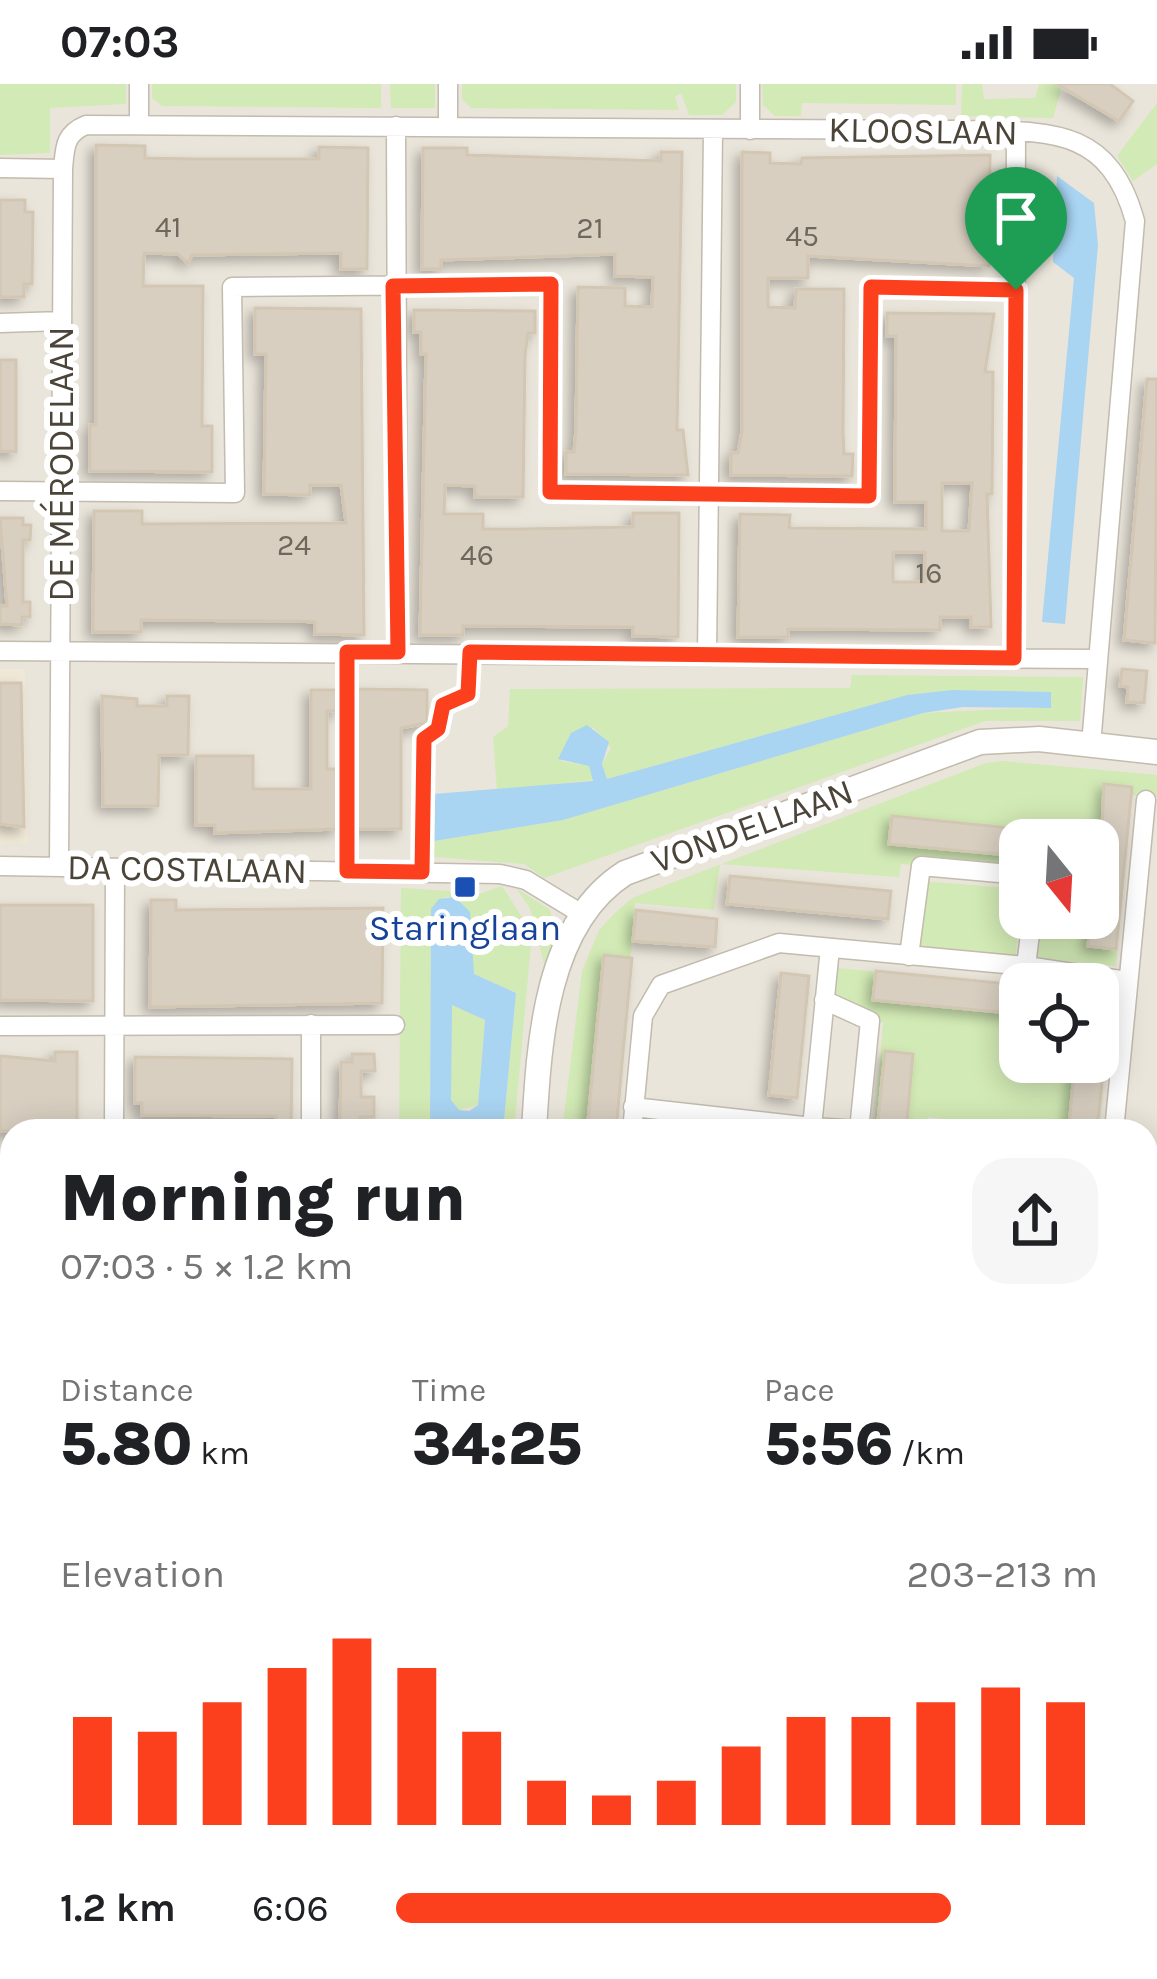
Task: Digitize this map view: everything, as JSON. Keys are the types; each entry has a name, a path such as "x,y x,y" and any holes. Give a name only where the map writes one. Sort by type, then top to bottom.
{"street":[{"path":"0,167 63,169 65,142 73,130 139,123 139,84"},
{"path":"448,84 448,125"},
{"path":"750,84 750,130"},
{"name":"KLOOSLAAN","path":"139,123 1016,132 1058,134 1085,143 1127,191 1135,221 1090,745"},
{"path":"396,126 393,286 398,652"},
{"path":"707,655 712,130"},
{"path":"1014,658 1016,132"},
{"name":"DE MÉRODELAAN","path":"59,867 63,169"},
{"path":"0,491 235,493 232,287 551,284 550,492 869,496 871,287 1016,290"},
{"path":"0,323 62,321"},
{"path":"0,650 1096,658"},
{"path":"422,872 424,739 438,729 443,705 468,694 470,652"},
{"name":"VONDELLAAN","path":"536,1119 557,971 580,913 598,890 625,873 980,742 1009,738 1157,752"},
{"path":"1115,1119 1146,800"},
{"name":"DA COSTALAAN","path":"0,866 514,875 580,913"},
{"path":"909,956 922,866 999,873"},
{"path":"114,1119 116,868"},
{"path":"632,1119 643,1016 662,985 779,944 999,964"},
{"path":"813,1119 830,948"},
{"path":"1119,981 1127,982"},
{"path":"824,1000 870,1021 860,1119"},
{"path":"310,1024 311,1119"},
{"path":"0,1026 395,1025"},
{"path":"633,1107 746,1119"}],"lane":[{"path":"347,652 347,871"}],"shaded area":[{"path":"0,84 1157,84 1157,1119 0,1119"},
{"path":"0,669 25,669 28,843 0,844"}],"green space":[{"path":"0,84 126,84 126,104 50,108 50,153 0,155"},
{"path":"152,84 381,84 381,108 162,106 152,98"},
{"path":"390,84 435,84 435,108 391,108"},
{"path":"462,84 736,84 736,102 722,115 689,115 681,93 675,97 679,110 471,108 462,99"},
{"path":"762,84 956,84 956,105 802,103 801,116 775,116 763,105"},
{"path":"962,84 982,84 984,99 1035,98 1039,84 1063,84 1053,118 961,116"},
{"path":"1157,103 1157,164 1133,181 1117,156"},
{"path":"852,675 1083,677 1080,721 985,721 544,878 524,864 434,857 434,841 563,820 923,713 1051,707 1051,692 952,690 907,695 607,779 602,764 611,748 593,727 561,761 589,766 594,780 497,791 493,737 508,726 510,689 850,688"},
{"path":"986,763 1157,775 1157,797 1132,795 1119,934 1119,819 999,819 999,871 901,864 899,877 721,864"},
{"path":"720,864 714,910 635,903 618,1119 564,1119 582,971 599,930 632,898"},
{"path":"922,881 999,887 999,939 1017,939 1016,957 917,949"},
{"path":"502,886 532,933 515,1119 504,1119 516,993 474,974 455,897 445,897 431,909 430,1119 399,1119 401,888 466,892 468,898"},
{"path":"516,888 550,910 555,928 546,971 530,908"},
{"path":"1039,939 1119,939 1116,963 1037,958"},
{"path":"836,968 999,982 999,1083 1104,1083 1100,1119 875,1119 883,1023 834,993"},
{"path":"451,1004 485,1020 478,1105 459,1110 451,1100"}],"water":[{"path":"1057,176 1094,203 1098,245 1065,624 1042,622 1074,278 1053,262"},
{"path":"952,690 1051,692 1051,708 963,707 923,713 563,820 434,841 434,794 593,781 589,766 558,759 571,733 587,725 609,742 602,764 607,779 907,695"},
{"path":"455,897 470,912 474,974 516,993 504,1119 430,1119 431,909 439,899","holes":["452,1005 485,1020 478,1105 459,1110 451,1100"]}],"building":[{"path":"1057,84 1110,84 1133,101 1119,121"},
{"path":"96,145 145,146 145,158 195,159 319,159 319,147 368,148 367,269 341,269 341,253 192,255 188,263 178,254 144,253 143,286 203,286 202,426 212,426 212,472 90,471 90,425 96,425"},
{"path":"423,148 467,148 467,155 661,161 661,152 682,152 677,430 683,430 688,475 566,474 566,452 574,452 576,429 578,287 625,288 625,306 652,307 653,277 615,276 615,254 441,260 441,269 422,269"},
{"path":"742,152 770,153 770,163 801,164 802,158 990,155 989,266 808,256 808,278 768,278 768,307 795,308 796,289 844,289 843,432 844,454 853,454 852,476 731,475 731,453 738,453 742,431"},
{"path":"0,200 25,200 25,212 33,212 32,284 24,284 24,297 0,297"},
{"path":"255,308 361,309 364,635 315,634 315,622 296,621 141,620 141,632 93,632 94,511 142,511 142,524 346,523 341,485 310,485 310,495 264,494 266,354 255,354"},
{"path":"414,310 535,311 535,333 528,333 525,355 523,497 475,497 475,486 445,485 444,514 483,514 483,529 521,529 633,527 633,513 679,513 678,637 633,636 633,627 463,626 463,635 420,635 426,354 421,354 421,332 414,332"},
{"path":"887,313 994,314 985,372 993,372 992,494 987,494 991,627 971,627 971,617 940,617 940,630 788,629 788,637 738,637 740,514 790,515 789,528 926,529 926,502 895,502 896,336 887,336","holes":["942,483 972,483 969,531 942,531","893,552 925,552 925,582 893,582"]},
{"path":"0,360 16,360 16,452 0,451"},
{"path":"1147,379 1157,379 1155,643 1124,640"},
{"path":"0,518 23,518 23,525 31,525 30,540 23,540 23,602 30,602 30,617 22,617 22,625 0,624 0,606 7,606"},
{"path":"1122,669 1147,671 1144,703 1127,702 1128,687 1120,686"},
{"path":"0,683 21,683 24,827 0,824"},
{"path":"356,689 427,690 427,723 401,728 401,829 356,829"},
{"path":"311,690 338,690 338,711 327,711 327,769 338,769 338,829 215,833 215,825 196,825 196,756 253,756 253,789 311,789"},
{"path":"102,696 137,699 137,706 167,706 167,696 189,696 188,755 159,755 158,806 103,806"},
{"path":"1104,784 1132,787 1119,919 1119,819 1102,819"},
{"path":"892,816 999,827 999,854 889,844"},
{"path":"730,876 891,891 888,919 727,904"},
{"path":"151,900 176,900 176,910 383,908 382,1003 150,1007"},
{"path":"0,905 93,905 93,1001 0,1000"},
{"path":"636,910 717,919 715,947 633,941"},
{"path":"1089,939 1117,939 1116,949 1088,946"},
{"path":"604,955 632,958 617,1119 588,1119"},
{"path":"876,971 999,983 999,1012 873,1000"},
{"path":"781,973 809,976 797,1098 769,1095"},
{"path":"885,1051 913,1054 907,1119 878,1119"},
{"path":"55,1052 77,1052 77,1119 0,1119 0,1056 55,1061"},
{"path":"352,1054 374,1054 375,1071 361,1071 361,1097 374,1097 374,1117 340,1119 341,1062 352,1062"},
{"path":"135,1057 292,1059 291,1119 142,1115 142,1103 135,1103"},
{"path":"1073,1083 1102,1083 1098,1119 1070,1119"}],"place":[{"name":"Staringlaan","path":"465,887"}],"route":[{"path":"551,284 550,492 708,495 869,496 871,287 1016,290 1014,658 470,652 468,694 443,705 438,729 424,739 422,872 347,871 347,652 398,652 393,286 551,284"}]}
